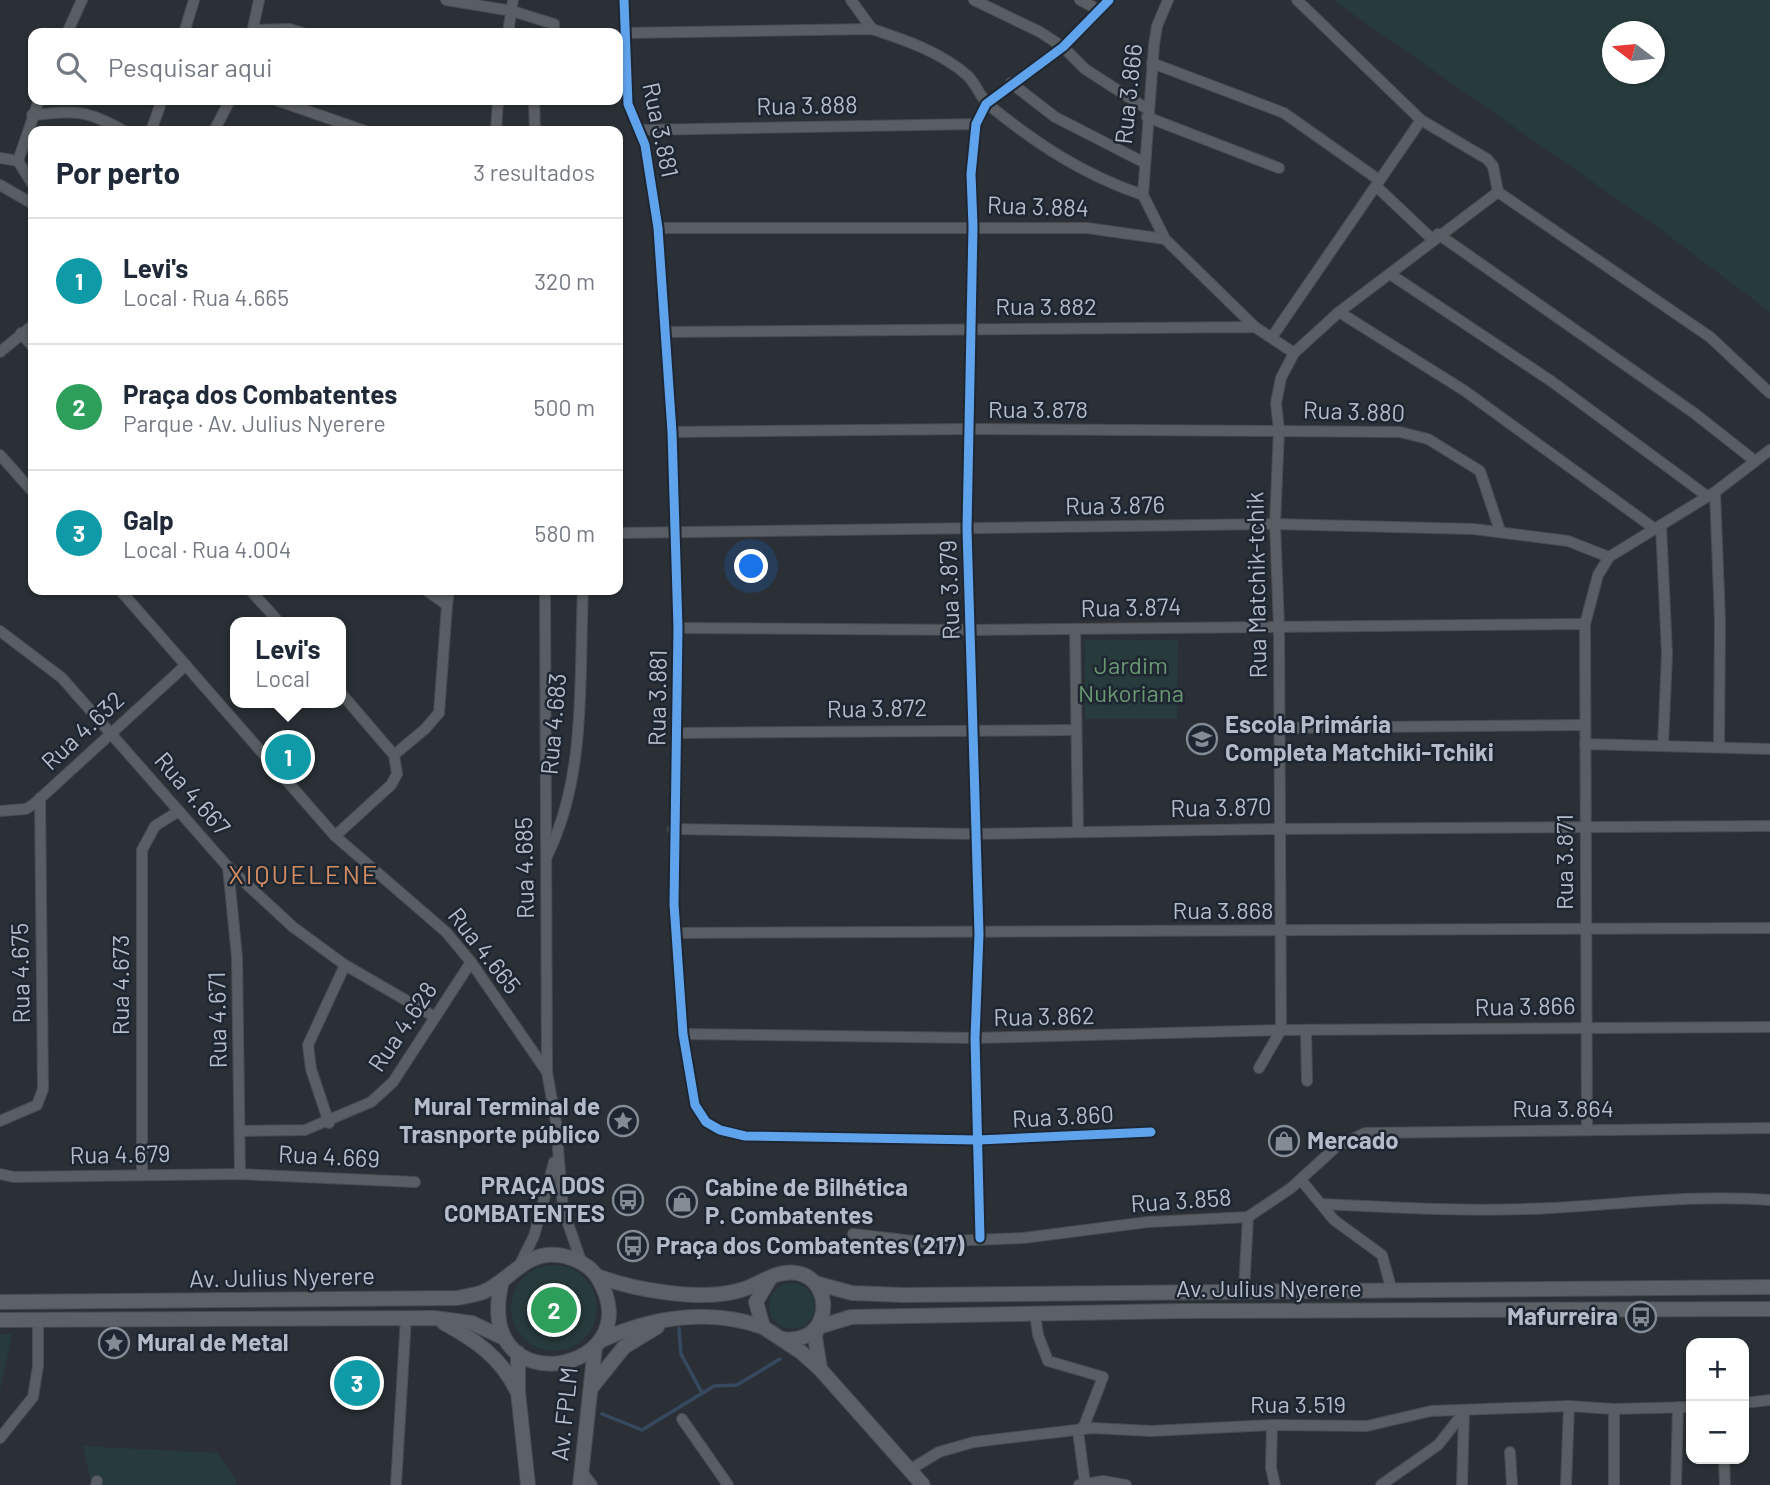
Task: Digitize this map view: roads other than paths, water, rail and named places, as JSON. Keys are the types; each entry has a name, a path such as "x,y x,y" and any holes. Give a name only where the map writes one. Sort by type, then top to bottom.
{"main road":[{"path":"504,1338 497,1308 502,1281 519,1266 547,1255 562,1255 580,1261"},
{"name":"Av. Julius Nyerere","path":"580,1261 597,1276 644,1290 671,1293 730,1292 788,1272 807,1276 815,1283 852,1293 897,1295 1770,1287"},
{"path":"597,1276 608,1304 606,1330 597,1344"},
{"path":"770,1279 763,1285 756,1302 763,1327 820,1369 923,1485"},
{"name":"Av. Julius Nyerere","path":"0,1302 457,1298 483,1292 502,1281"},
{"path":"815,1283 824,1307 815,1337 820,1369"},
{"path":"1417,1291 1418,1312"},
{"name":"Av. Julius Nyerere","path":"782,1339 801,1338 818,1328 851,1317 1035,1313 1770,1309"},
{"path":"434,1318 482,1344 508,1374 518,1392"},
{"name":"Av. Julius Nyerere","path":"0,1320 434,1318 472,1323 504,1338 518,1353 534,1362 551,1366 569,1363 597,1344 651,1320 728,1318 763,1327"},
{"path":"590,1389 632,1340 659,1326 689,1318"},
{"name":"Av. FPLM","path":"581,1478 597,1344"},
{"name":"Av. FPLM","path":"518,1353 518,1392 528,1485"}],"street":[{"path":"69,28 82,0"},
{"path":"186,28 194,0"},
{"path":"253,28 259,0"},
{"path":"446,0 512,5 552,28"},
{"name":"Rua 3.881","path":"624,0 629,111 645,145 658,228 672,432 678,628 678,733 673,830 676,933 683,1034 695,1105 706,1122 720,1130 745,1136 978,1140"},
{"path":"850,0 872,29"},
{"path":"974,0 1040,32 1063,47 1085,69 1147,113 1279,168"},
{"path":"1080,0 1099,10"},
{"name":"Rua 3.879","path":"980,1238 975,1038 979,934 967,529 973,226 971,174 976,124 986,104 1063,47 1109,0"},
{"name":"Rua 3.866","path":"1143,195 1143,162 1152,63 1157,26 1168,0"},
{"path":"1297,0 1421,120 1488,159 1493,166 1498,192 1710,337 1770,393"},
{"path":"509,28 512,5"},
{"path":"625,33 872,29 905,40 954,65 970,78 986,104 1072,166 1143,195 1165,239 1255,327 1294,353 1339,312 1435,236 1498,192"},
{"path":"1152,63 1284,113 1377,183 1435,236 1700,418 1755,461"},
{"path":"1011,83 1055,117 1143,162"},
{"path":"29,126 37,105"},
{"path":"153,126 160,105"},
{"path":"217,126 227,105"},
{"path":"290,105 351,126"},
{"path":"496,126 498,105"},
{"path":"534,105 535,126"},
{"path":"32,115 79,111 93,114 115,126"},
{"path":"1272,337 1421,120"},
{"name":"Rua 3.888","path":"640,130 976,124"},
{"path":"18,161 28,128"},
{"path":"0,158 18,161 28,177"},
{"path":"0,185 28,201"},
{"name":"Rua 3.884","path":"658,228 1087,228 1165,239"},
{"path":"1390,274 1561,388 1711,494"},
{"path":"1339,312 1465,391 1658,527"},
{"name":"Rua 3.882","path":"665,332 1255,327"},
{"path":"0,352 28,328"},
{"path":"21,333 28,341"},
{"name":"Rua Matchik-tchik","path":"1280,1030 1279,627 1275,524 1279,430 1276,403 1281,378 1294,353"},
{"name":"Rua 3.878","path":"672,432 1279,430"},
{"name":"Rua 3.880","path":"1279,430 1400,432 1428,439 1480,471 1500,531"},
{"path":"1609,557 1711,494 1770,450"},
{"path":"0,455 28,486"},
{"path":"1711,494 1720,620 1718,747"},
{"name":"Rua 3.876","path":"623,533 1275,524 1500,531 1568,541 1609,557"},
{"path":"1658,527 1667,654 1663,746"},
{"name":"Rua 3.871","path":"1587,1129 1585,624 1591,594 1609,557"},
{"name":"Rua 4.665","path":"124,595 335,836 426,911 471,962 547,1072"},
{"path":"254,595 274,617"},
{"path":"433,595 447,605"},
{"path":"394,755 425,729 439,713 448,595"},
{"name":"Rua 4.685","path":"545,595 547,1072 556,1123 563,1209 580,1261"},
{"name":"Rua 4.683","path":"545,858 565,812 576,752 583,595"},
{"name":"Rua 3.874","path":"678,628 972,630 1585,624"},
{"path":"1075,629 1078,831"},
{"name":"Rua 4.667","path":"0,631 62,678 228,867 293,927 345,965 435,1017"},
{"name":"Rua 4.632","path":"0,811 26,809 186,665"},
{"path":"335,836 395,780 398,765 394,755 346,698"},
{"path":"1279,728 1585,725"},
{"name":"Rua 3.872","path":"678,733 1076,730"},
{"path":"1585,744 1770,749"},
{"name":"Rua 4.675","path":"0,1121 37,1105 43,1089 40,798"},
{"name":"Rua 4.673","path":"142,1175 142,850 155,826 179,811"},
{"name":"Rua 3.870","path":"673,830 975,834 1770,826"},
{"name":"Rua 4.671","path":"228,867 237,957 240,1174"},
{"name":"Rua 3.868","path":"676,933 979,934 1586,927 1770,928"},
{"name":"Rua 4.628","path":"241,1131 290,1133 329,1123 353,1113 383,1094 471,962"},
{"path":"329,1123 311,1069 308,1045 345,965"},
{"name":"Rua 3.866","path":"1280,1030 1770,1027"},
{"path":"1259,1068 1280,1030"},
{"name":"Rua 3.862","path":"683,1034 975,1038 1280,1030"},
{"path":"1306,1031 1307,1081"},
{"name":"Rua 3.864","path":"1357,1134 1770,1128"},
{"name":"Rua 3.860","path":"978,1140 1151,1132"},
{"name":"Rua 3.858","path":"853,1234 912,1241 1067,1234 1148,1222 1248,1217 1301,1180 1336,1147 1357,1134"},
{"name":"Rua 4.685","path":"519,1266 544,1207 557,1146"},
{"name":"Rua 4.679","path":"0,1174 14,1177 240,1174"},
{"name":"Rua 4.669","path":"240,1174 415,1182"},
{"path":"1301,1180 1334,1220 1382,1255 1388,1266 1392,1291"},
{"path":"1323,1204 1420,1210 1549,1208 1735,1197 1770,1200"},
{"path":"1244,1291 1248,1217"},
{"path":"1035,1313 1038,1335 1048,1361 1103,1377 1084,1426 1078,1431 1085,1484"},
{"path":"396,1485 406,1317"},
{"path":"0,1438 33,1397 38,1366 38,1321"},
{"path":"1749,1403 1770,1399"},
{"path":"1566,1485 1569,1406"},
{"name":"Rua 3.519","path":"911,1469 939,1452 974,1442 1098,1428 1151,1431 1272,1426 1367,1426 1431,1411 1464,1412 1569,1406 1614,1409 1686,1407"},
{"path":"1676,1485 1678,1407"},
{"path":"1614,1409 1614,1485"},
{"path":"1381,1485 1438,1445 1464,1412"},
{"path":"1462,1485 1464,1412"},
{"path":"682,1419 728,1485"},
{"path":"1272,1426 1271,1468 1275,1485"},
{"path":"1510,1452 1512,1485"},
{"path":"1724,1464 1725,1485"},
{"path":"581,1478 592,1485"},
{"path":"1079,1485 1115,1481 1126,1485"}],"waterway":[{"path":"679,1328 681,1354 702,1393"},
{"path":"602,1414 642,1430 714,1386 737,1385 780,1359"}],"place":[{"name":"Escola Primária Completa Matchiki-Tchiki","path":"1202,739"},
{"name":"Levi's","path":"288,757"},
{"name":"Mural Terminal de Trasnporte público","path":"623,1121"},
{"name":"Mercado","path":"1284,1141"},
{"name":"PRAÇA DOS COMBATENTES","path":"628,1200"},
{"name":"Cabine de Bilhética P. Combatentes","path":"682,1202"},
{"name":"Praça dos Combatentes (217)","path":"633,1246"},
{"name":"Praça dos Combatentes","path":"554,1310"},
{"name":"Mafurreira","path":"1641,1317"},
{"name":"Mural de Metal","path":"114,1343"},
{"name":"Galp","path":"357,1383"}],"district":[{"name":"XIQUELENE","path":"304,875"}],"park label":[{"name":"Jardim Nukoriana","path":"1131,680"}]}
